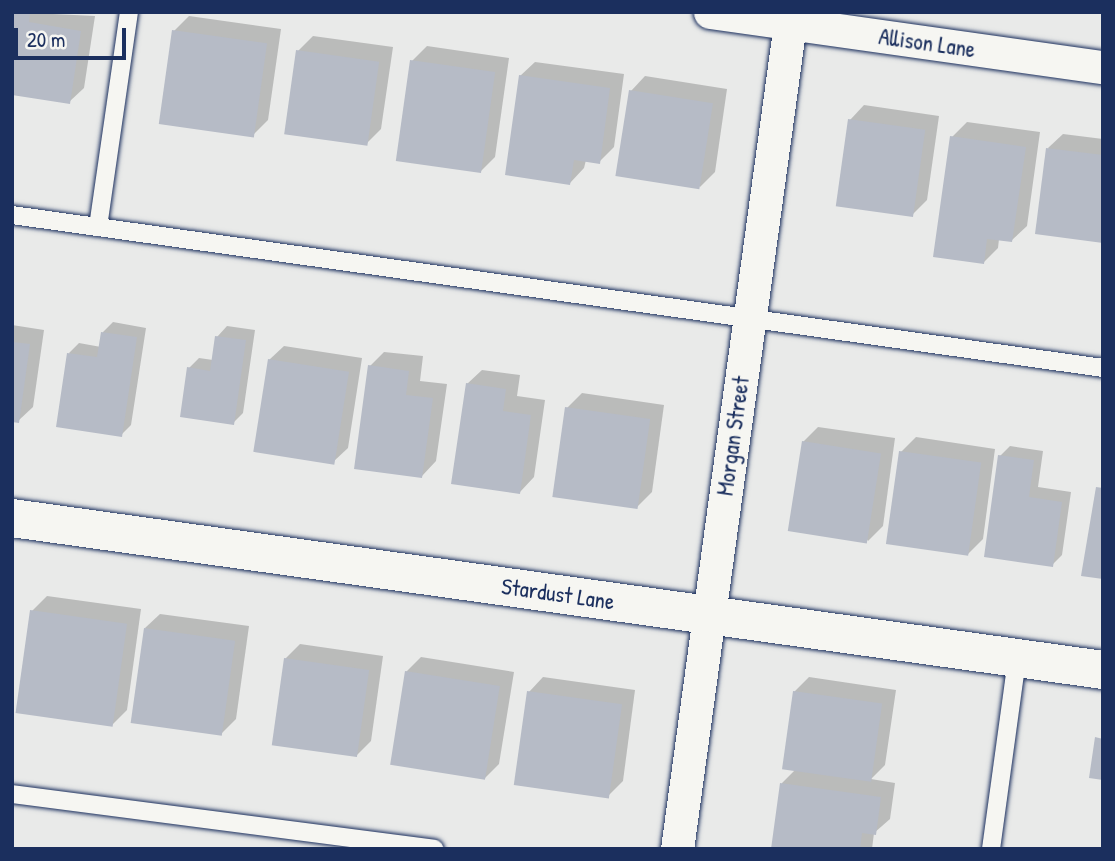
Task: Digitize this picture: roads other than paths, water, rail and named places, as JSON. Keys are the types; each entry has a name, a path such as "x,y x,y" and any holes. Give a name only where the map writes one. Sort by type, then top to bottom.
{"street":[{"name":"Allison Lane","path":"710,12 1103,68"},
{"name":"Morgan Street","path":"677,849 790,23"},
{"name":"Stardust Lane","path":"12,518 1103,670"}],"lane":[{"path":"98,228 128,12"},
{"path":"12,215 1103,368"},
{"path":"991,849 1017,659"},
{"path":"12,794 435,849"}]}
